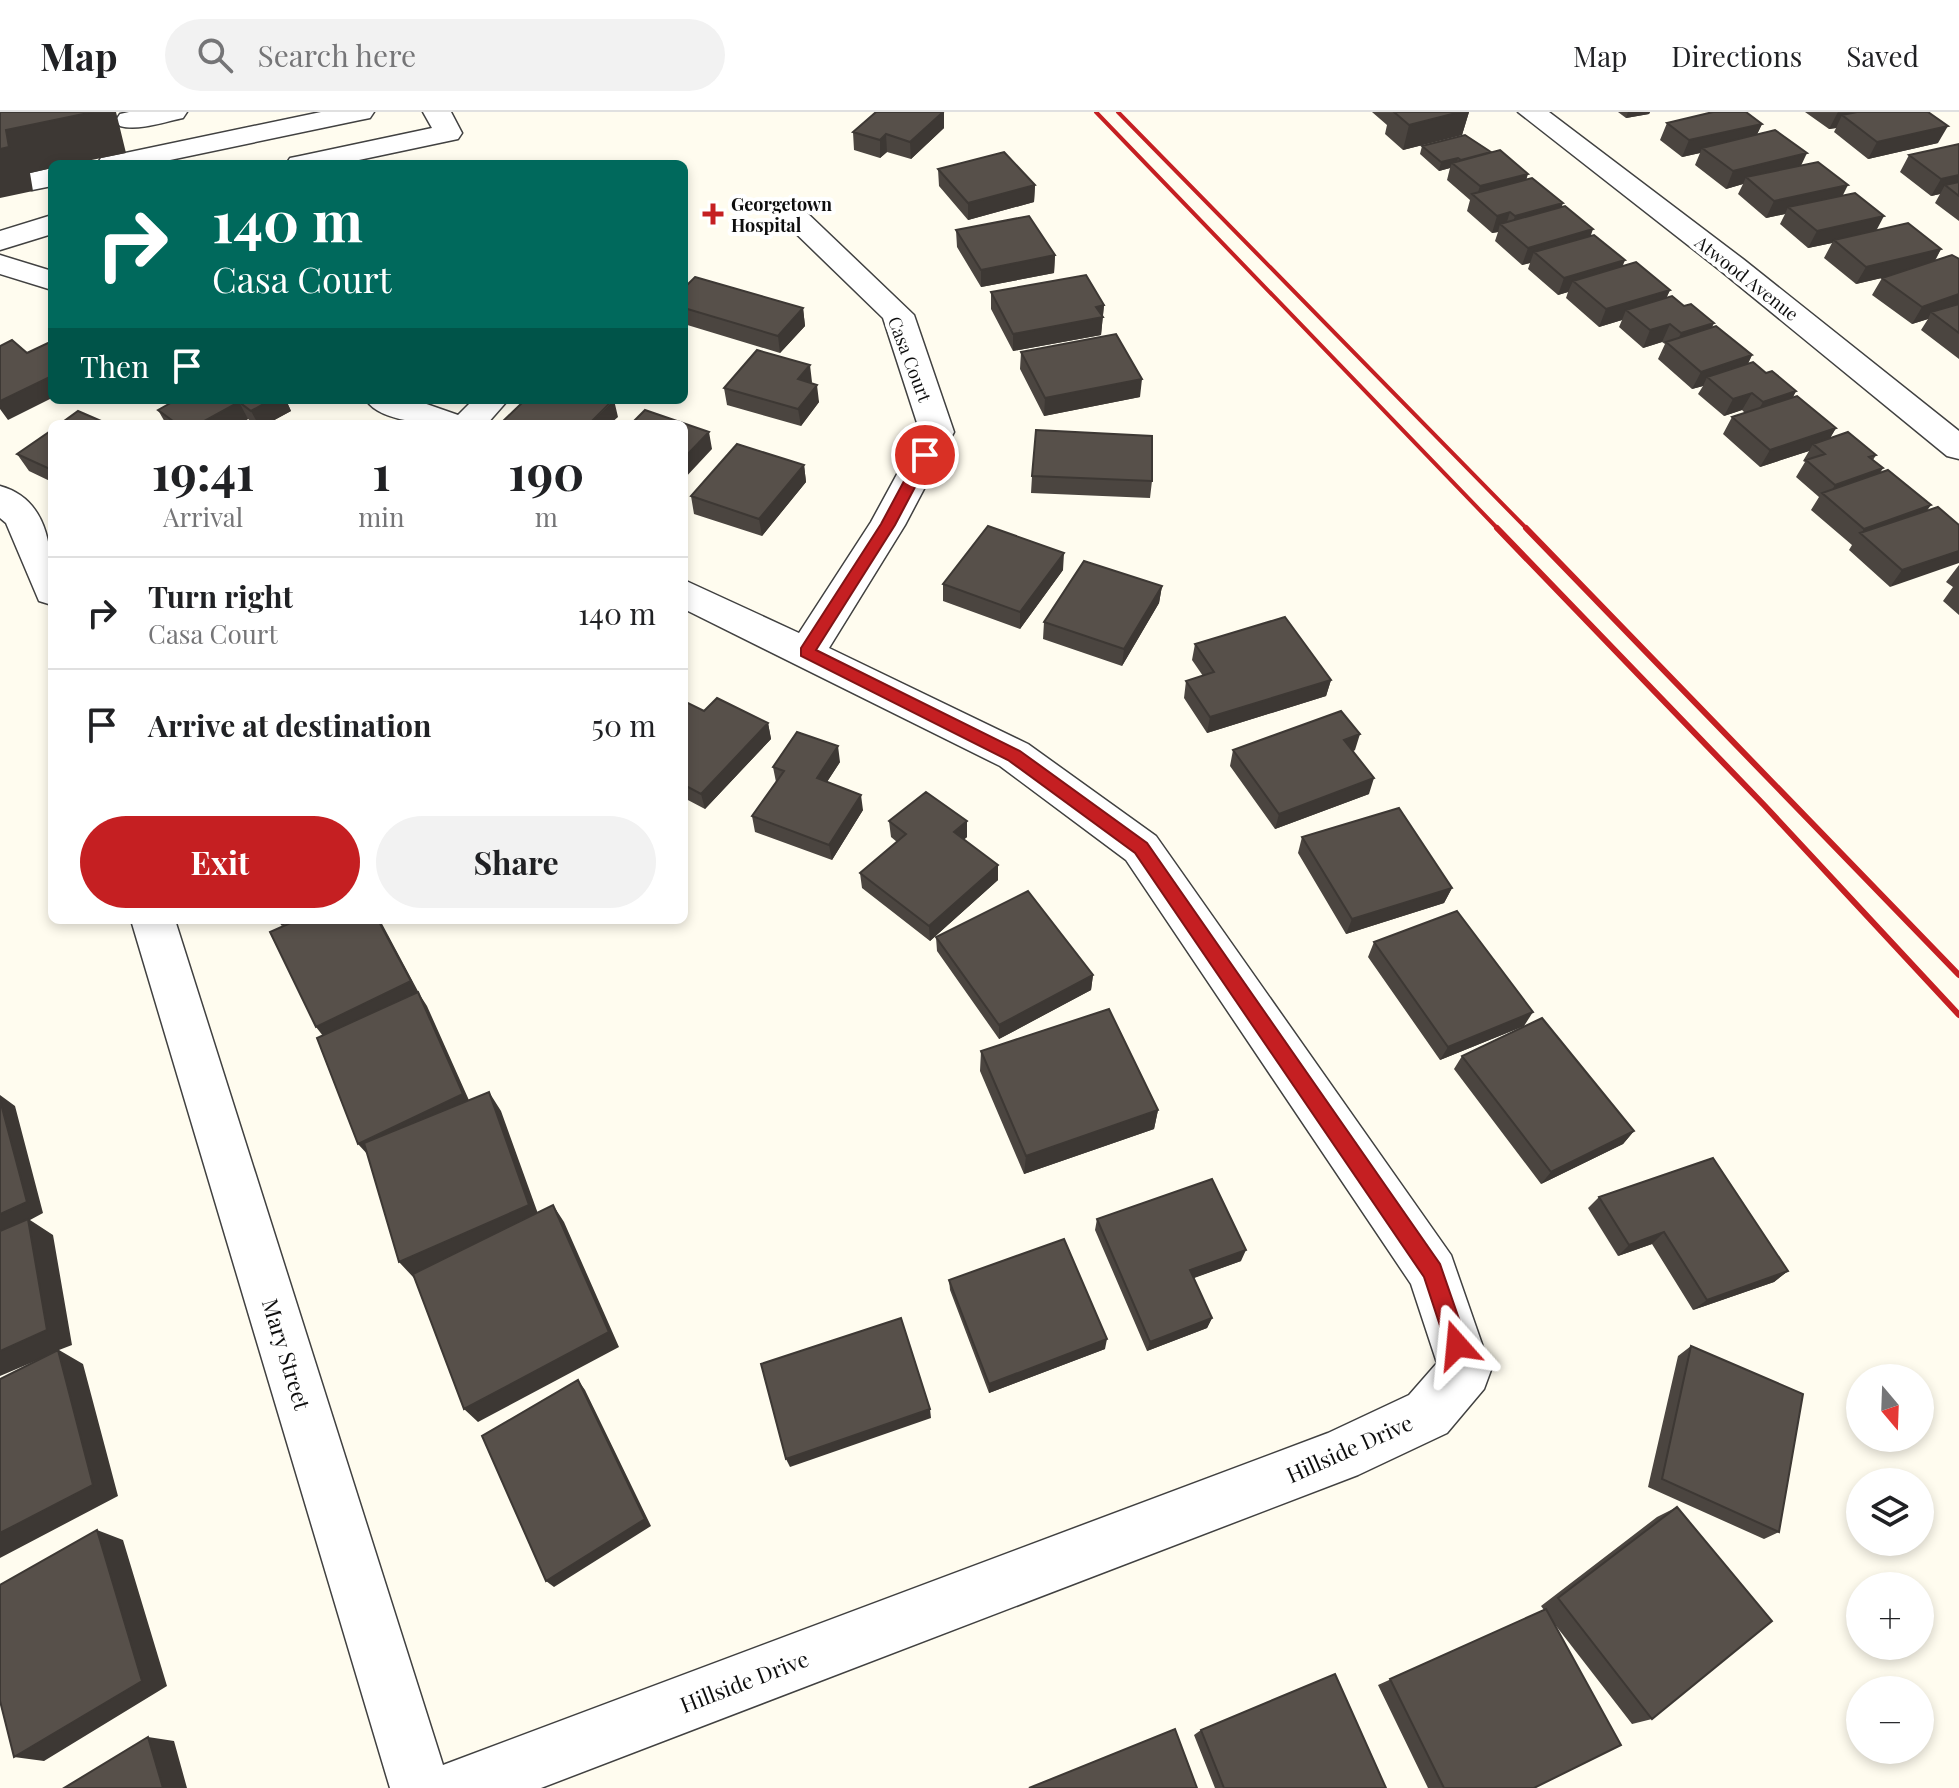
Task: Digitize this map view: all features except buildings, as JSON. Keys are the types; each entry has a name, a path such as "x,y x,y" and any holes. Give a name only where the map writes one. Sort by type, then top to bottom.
{"street":[{"path":"130,120 173,112"},
{"path":"131,160 255,123 360,112"},
{"path":"319,160 448,133 437,112"},
{"name":"Atwood Avenue","path":"1532,112 1744,275 1959,448"},
{"name":"Casa Court","path":"793,215 898,315 937,432 887,525 807,652"},
{"path":"0,241 48,225"},
{"path":"0,264 48,280"},
{"path":"394,404 440,420"},
{"path":"472,420 488,404"},
{"path":"0,498 21,517 48,572"},
{"name":"Hillside Drive","path":"461,1788 1339,1456 1428,1414 1465,1370 1433,1272 1141,848 1014,755 688,595"},
{"name":"Mary Street","path":"154,924 420,1788"}],"railway":[{"path":"1096,112 1499,530"},
{"path":"1118,112 1528,530"},
{"path":"1497,528 1764,805 1959,1015"},
{"path":"1526,528 1959,975"}],"place":[{"name":"Georgetown Hospital","path":"713,214"}],"route":[{"path":"925,455 887,525 807,652 1014,755 1141,848 1433,1272 1457,1345"}]}
